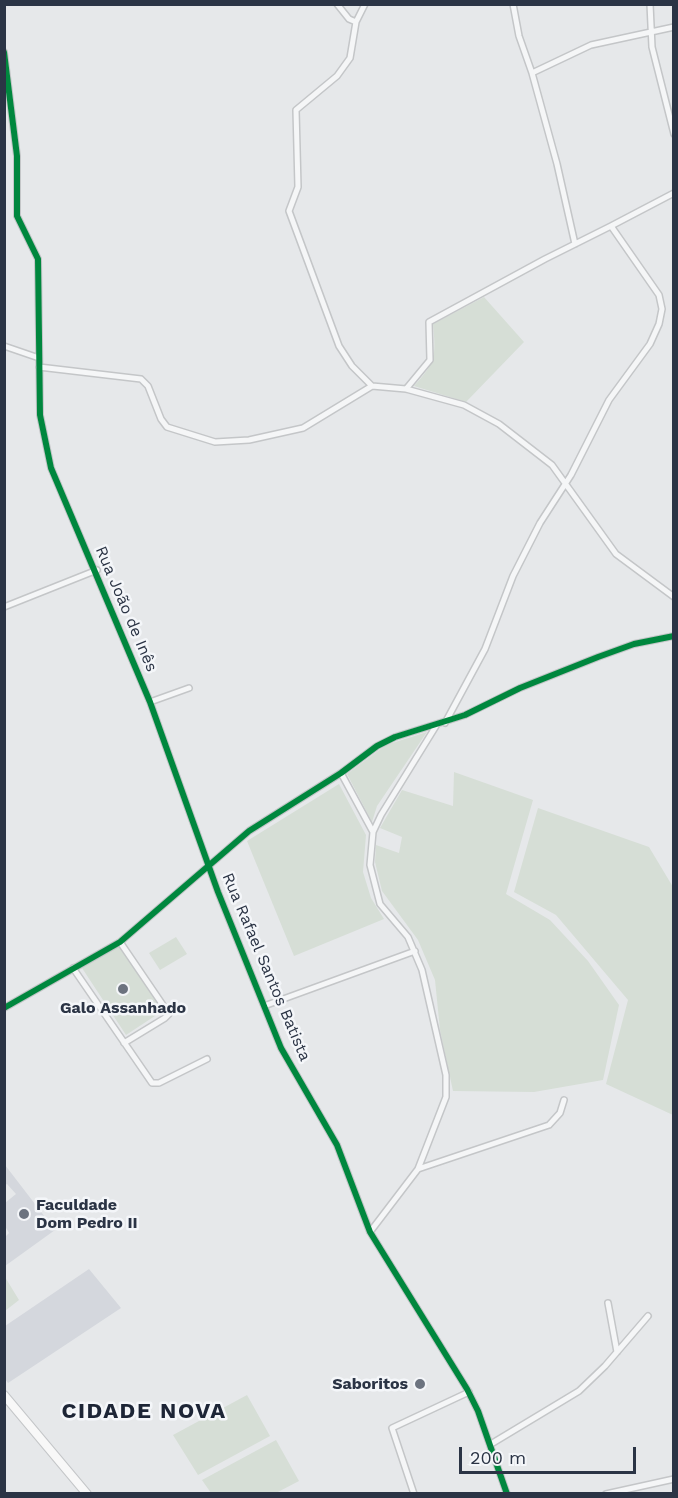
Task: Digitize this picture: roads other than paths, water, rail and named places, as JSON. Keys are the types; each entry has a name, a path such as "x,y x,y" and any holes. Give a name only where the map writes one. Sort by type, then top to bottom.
{"main road":[{"path":"4,1395 83,1492"}],"street":[{"path":"337,4 349,19 356,22"},
{"path":"365,4 356,22 353,48 343,68 326,86 297,109 298,187 289,211 339,346 347,360 372,386"},
{"path":"513,4 519,36 532,73 575,244"},
{"path":"650,4 650,33 674,134"},
{"path":"532,73 591,45 674,27"},
{"name":"Rua João de Inês","path":"4,52 17,156 17,216 38,259 40,270 40,415 47,456 61,494 97,570 150,702 209,867"},
{"path":"406,388 430,360 429,322 674,193"},
{"path":"445,723 485,649 520,562 565,485 609,400 650,344 661,319 659,295 611,226"},
{"path":"4,346 39,357"},
{"path":"39,368 141,379 148,386 167,428 215,442 249,441 303,428 372,386 406,388 464,405 499,424 552,465 616,554 674,597"},
{"path":"4,607 97,570"},
{"path":"4,1008 120,942 249,831 341,773 377,746 395,737 445,723 598,657 634,644 674,636"},
{"path":"150,702 189,688"},
{"path":"370,1232 418,1169 444,1105 447,1082 424,976 408,937 388,916 377,895 370,865 373,832 387,802 421,754 436,726"},
{"path":"341,773 373,832"},
{"name":"Rua Rafael Santos Batista","path":"209,867 281,1048 337,1145 370,1232 469,1392 506,1492"},
{"path":"120,942 168,1011 165,1018 124,1043"},
{"path":"264,1006 415,951"},
{"path":"74,968 150,1081 159,1083 207,1059"},
{"path":"418,1169 549,1125 560,1113 564,1100"},
{"path":"608,1303 617,1352"},
{"path":"490,1444 579,1391 648,1316"},
{"path":"414,1494 392,1428 469,1392"},
{"path":"606,1494 674,1479"},
{"path":"497,1494 506,1492"}],"place":[{"name":"Galo Assanhado","path":"123,989"},
{"name":"Faculdade Dom Pedro II","path":"24,1214"},
{"name":"Saboritos","path":"420,1384"}],"district":[{"name":"CIDADE NOVA","path":"144,1412"}]}
